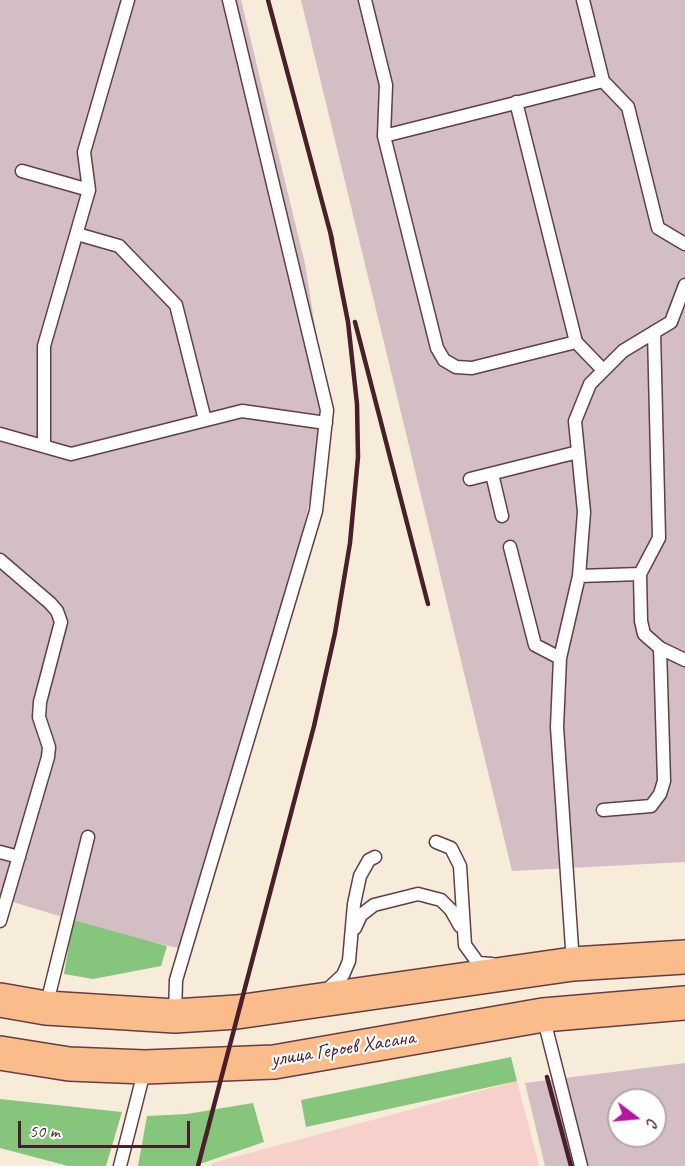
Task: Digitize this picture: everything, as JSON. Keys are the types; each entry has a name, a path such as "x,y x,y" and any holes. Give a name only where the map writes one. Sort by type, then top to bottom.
{"main road":[{"path":"0,999 46,1008 175,1016 281,1007 560,966 685,957"},
{"name":"улица Героев Хасана","path":"0,1053 69,1064 145,1067 274,1062 543,1015 685,1003"}],"lane":[{"path":"44,446 44,346 89,190 84,152 128,0"},
{"path":"175,1016 176,980 316,511 327,410 229,0"},
{"path":"365,0 386,85 384,135 437,348 444,360 456,367 472,368 576,342"},
{"path":"583,0 603,81 628,107 658,228 685,244"},
{"path":"384,135 603,81"},
{"path":"516,102 576,342 603,370"},
{"path":"22,171 89,190"},
{"path":"77,234 119,246 176,305 205,420"},
{"path":"436,842 451,848 460,866 465,945 478,963 560,966 557,727 560,658 579,576 584,512 575,422 590,384 603,370 623,351 671,322 680,310 685,285"},
{"path":"654,332 659,538 640,574 641,621 644,634 660,648 685,660"},
{"path":"0,434 70,454 242,411 326,423"},
{"path":"470,479 578,452"},
{"path":"492,474 502,516"},
{"path":"510,547 535,645 560,658"},
{"path":"0,560 50,603 57,611 61,622 40,702 39,717 49,747 48,757 0,921"},
{"path":"579,576 640,574"},
{"path":"603,810 651,806 660,794 664,781 660,648"},
{"path":"46,1008 88,837"},
{"path":"0,852 19,857"},
{"path":"350,954 360,876 369,860 375,857"},
{"path":"281,1007 318,995 335,985 343,975 361,915 388,900 418,894 441,900 452,910 463,932"},
{"path":"543,1015 581,1166"},
{"path":"120,1166 145,1067"}],"shaded area":[{"path":"0,0 241,0 305,264 325,389 318,466 279,631 182,949 119,934 0,898"},
{"path":"301,0 685,0 685,862 512,871"},
{"path":"685,1063 685,1166 545,1166 525,1083"},
{"path":"517,1081 539,1166 211,1166 212,1163"}],"green space":[{"path":"73,920 167,946 161,966 93,979 64,974"},
{"path":"511,1057 517,1081 306,1127 301,1100"},
{"path":"0,1099 122,1112 106,1166 68,1166 0,1148"},
{"path":"253,1103 264,1142 194,1166 138,1166 147,1116 187,1114"}],"railway":[{"path":"268,0 332,239"},
{"path":"198,1166 314,726 335,633 350,543 358,457 357,404 348,322 330,231"},
{"path":"355,322 428,604"},
{"path":"547,1077 571,1166"}]}
